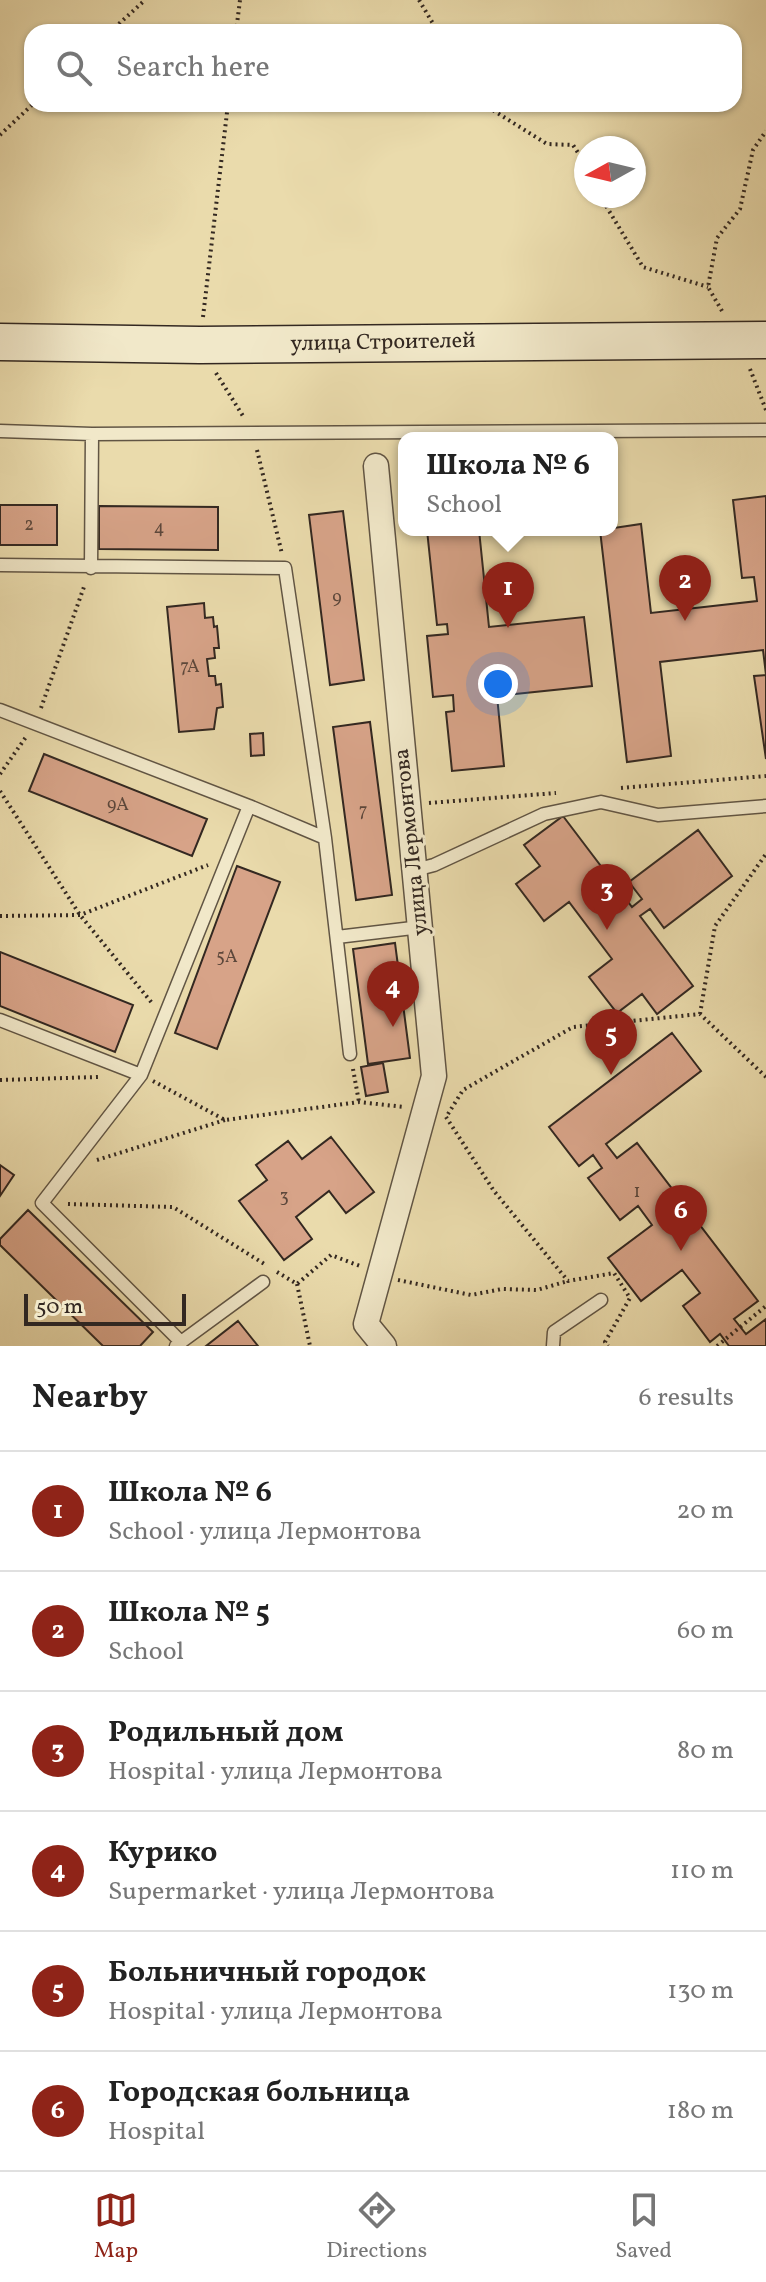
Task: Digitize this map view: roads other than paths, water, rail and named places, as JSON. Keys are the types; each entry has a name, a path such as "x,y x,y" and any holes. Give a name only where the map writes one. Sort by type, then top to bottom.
{"main road":[{"name":"улица Строителей","path":"0,342 200,345 752,340"}],"street":[{"name":"улица Лермонтова","path":"376,466 436,1113 380,1274 366,1324 384,1346"}],"lane":[{"path":"424,432 766,430"},
{"path":"0,431 92,434 398,432"},
{"path":"91,568 92,434"},
{"path":"0,565 285,568 325,838 350,1054"},
{"path":"0,710 325,838"},
{"path":"415,870 434,865 544,814 601,802 658,815 766,806"},
{"path":"249,806 141,1075 73,1168 42,1203 179,1344 263,1282"},
{"path":"337,937 421,927"},
{"path":"0,1020 141,1075"},
{"path":"553,1346 554,1332 601,1300"}],"place":[{"name":"Школа № 5","path":"685,621"},
{"name":"Школа № 6","path":"508,628"},
{"name":"Родильный дом","path":"607,930"},
{"name":"Курико","path":"393,1027"},
{"name":"Больничный городок","path":"611,1075"},
{"name":"Городская больница","path":"681,1251"}]}
